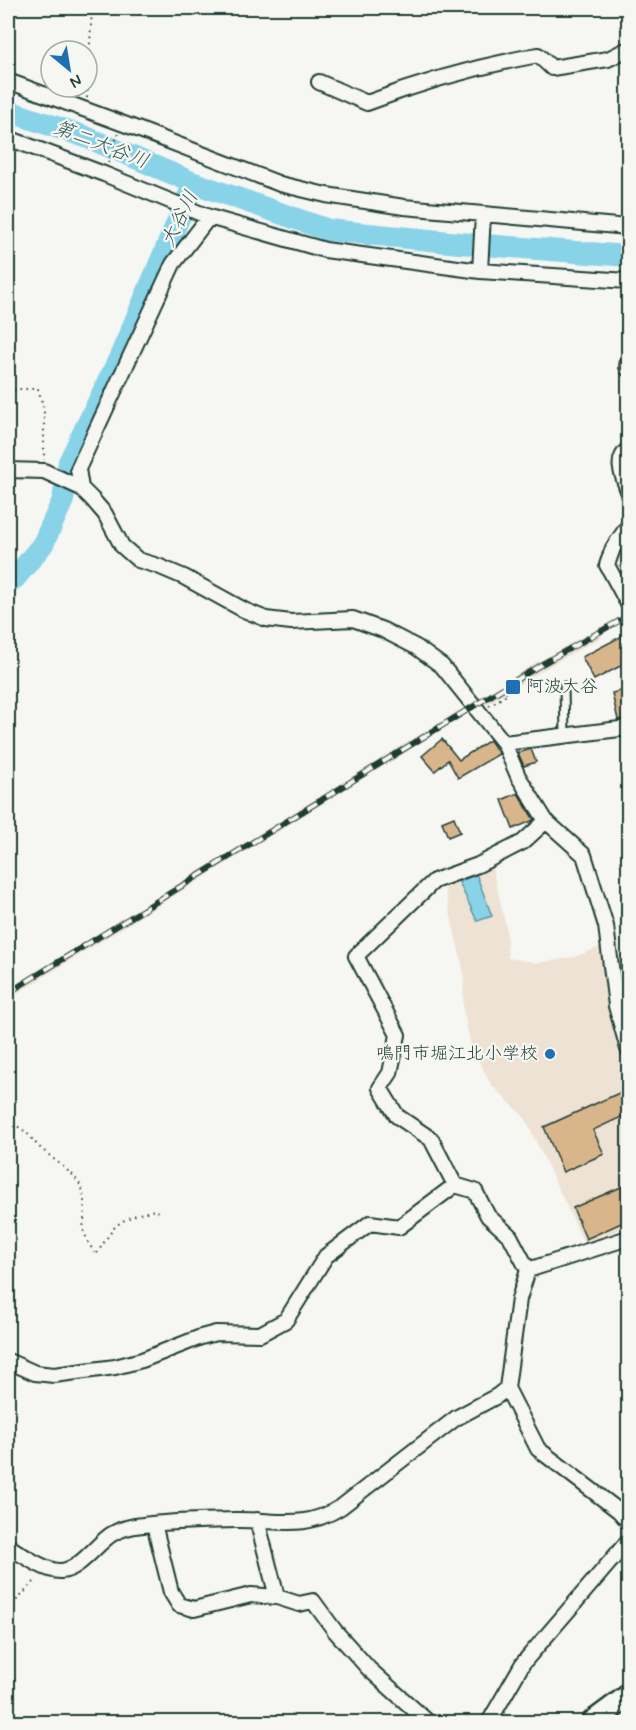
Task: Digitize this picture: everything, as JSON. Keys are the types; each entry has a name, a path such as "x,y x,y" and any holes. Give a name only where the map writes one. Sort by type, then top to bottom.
{"main road":[{"path":"593,1722 628,1696"}],"street":[{"path":"319,82 367,103 415,85 510,60 537,55 552,68 608,59 628,49"},
{"path":"8,81 280,184 326,195 393,206 483,216 628,227"},
{"path":"8,138 209,217 325,250 480,268 628,281"},
{"path":"480,268 483,216"},
{"path":"77,486 78,469 168,274 209,217"},
{"path":"628,360 628,369"},
{"path":"628,449 622,454 619,463 628,491"},
{"path":"8,470 49,474 77,486 105,514 122,546 138,560 184,576 244,610 266,619 291,622 353,619 383,630 416,647 442,666 504,743 518,776 546,821 584,855 606,926 616,1006 628,1049"},
{"path":"628,526 613,548 607,565 628,604"},
{"path":"504,743 628,728"},
{"path":"546,821 523,842 478,865 434,881 356,956 398,1035 390,1073 380,1088 397,1116 431,1139 455,1185 475,1191 488,1216 510,1236 528,1270 519,1299 507,1388 538,1449 624,1506 628,1521"},
{"path":"8,1360 35,1373 54,1375 115,1367 142,1360 201,1336 216,1333 260,1334 286,1320 326,1256 370,1223 399,1227 455,1185"},
{"path":"528,1270 628,1238"},
{"path":"8,1546 48,1569 60,1571 72,1568 111,1535 125,1528 154,1524 257,1520 285,1523 327,1516 456,1418 497,1396 507,1388"},
{"path":"257,1520 277,1597"},
{"path":"154,1524 171,1592 179,1605 194,1609 251,1595 277,1597 298,1604 313,1602 369,1670 428,1722"},
{"path":"489,1722 523,1663 628,1541"}],"lane":[{"path":"564,686 565,736"}],"path":[{"path":"92,8 87,101 95,113"},
{"path":"107,165 120,128"},
{"path":"8,392 18,389 38,389 44,409 49,474"},
{"path":"478,712 508,694 506,692"},
{"path":"8,1119 26,1132 38,1146 79,1182 83,1191 85,1210 83,1229 96,1255 116,1226 125,1220 137,1214 155,1210 162,1214"},
{"path":"8,1609 48,1569"},
{"path":"8,1710 14,1722"}],"shaded area":[{"path":"628,612 628,619 602,633 603,636 518,685 519,688 510,693 508,691 486,705 484,703 8,999 8,989 539,661"},
{"name":"鳴門市堀江北小学校","path":"491,863 506,927 508,958 538,963 575,957 605,945 614,1025 628,1062 628,1225 585,1245 525,1118 491,1084 471,1046 463,1009 464,973 444,886"}],"water":[{"path":"476,874 492,916 477,921 459,882"}],"building":[{"path":"624,635 628,644 628,662 594,680 582,657"},
{"path":"628,689 628,718 618,720 612,693"},
{"path":"442,739 459,760 490,740 499,754 458,778 448,760 435,771 422,756"},
{"path":"531,749 536,762 524,766 518,753"},
{"path":"518,793 534,820 513,829 502,800"},
{"path":"454,817 460,832 448,837 442,822"},
{"path":"628,1089 628,1114 593,1130 604,1154 563,1172 544,1127"},
{"path":"628,1184 628,1220 586,1239 573,1208"}],"waterway":[{"name":"大谷川","path":"8,111 86,137 194,183 328,230 628,256"},
{"name":"大谷川","path":"8,583 15,578 43,544 63,500 69,462 119,359 194,183"}],"railway":[{"path":"8,993 542,664 628,616"}],"place":[{"name":"阿波大谷","path":"513,687"},
{"name":"鳴門市堀江北小学校","path":"550,1054"}],"water label":[{"name":"第二大谷川","path":"101,145"}]}
